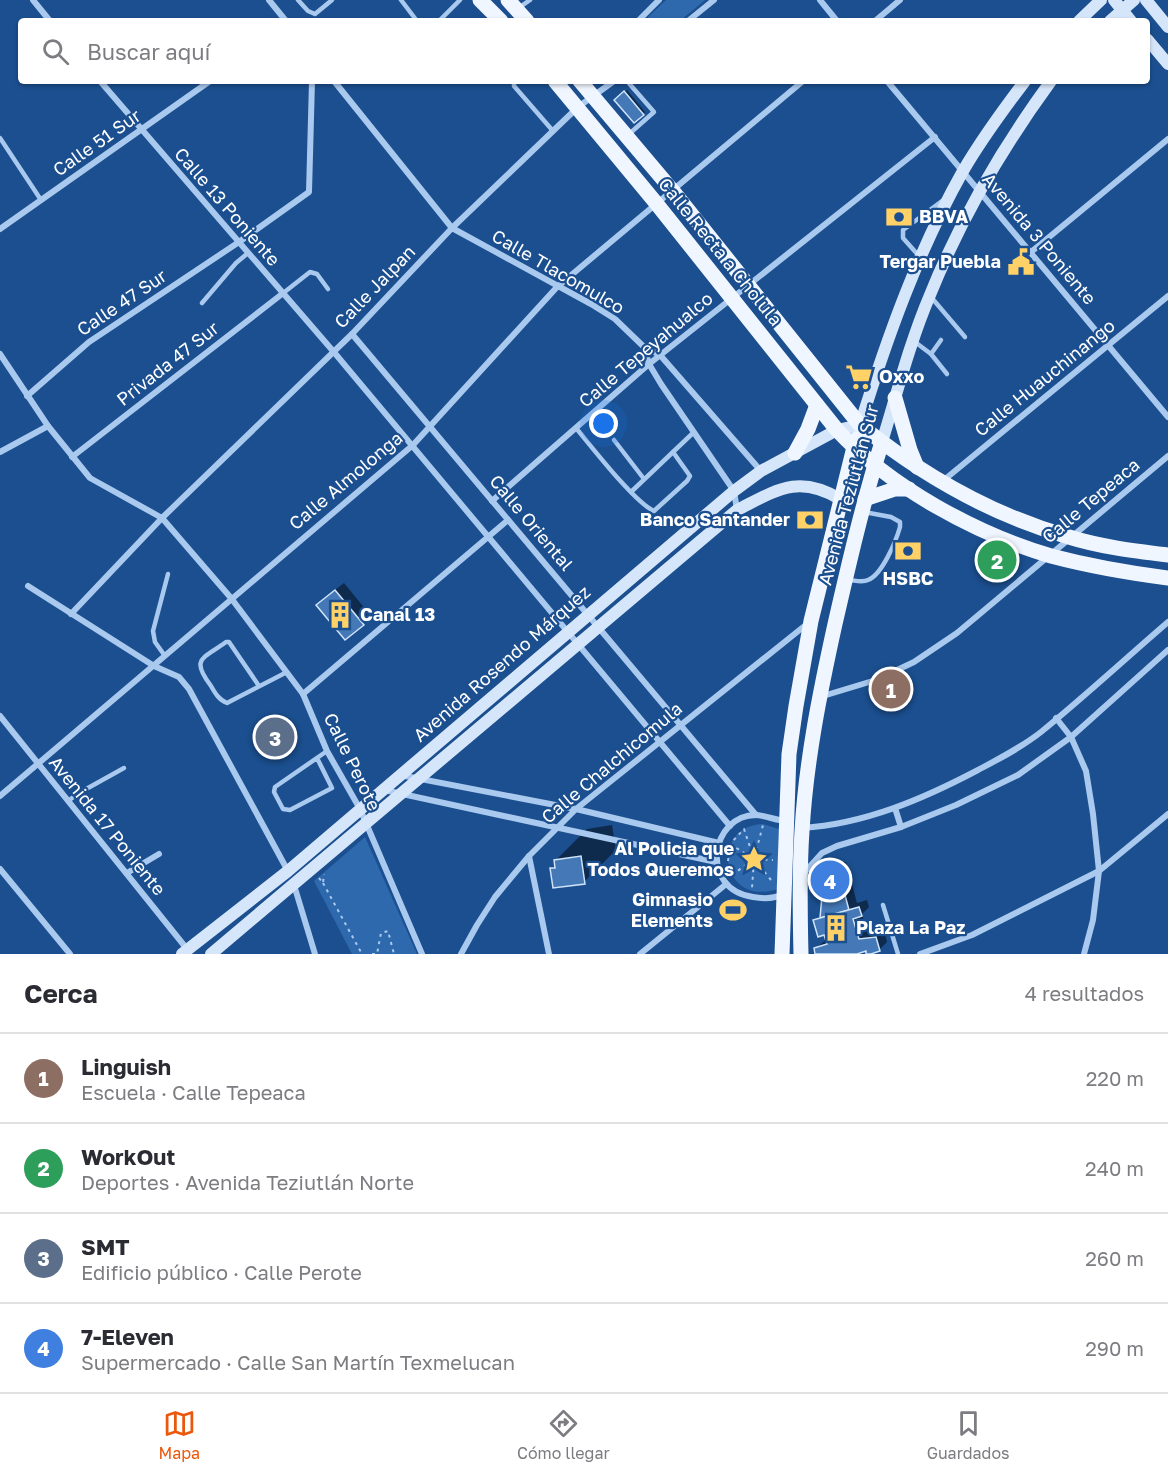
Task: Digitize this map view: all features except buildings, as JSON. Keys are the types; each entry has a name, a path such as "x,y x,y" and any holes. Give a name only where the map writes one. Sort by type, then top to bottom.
{"main road":[{"path":"480,0 498,18"},
{"path":"1082,18 1101,0"},
{"path":"1114,0 1129,18"},
{"path":"1113,18 1134,0"},
{"path":"1146,0 1168,27"},
{"path":"1150,43 1168,64"},
{"name":"Calle Recta a Cholula","path":"558,84 733,298 837,430 854,448 909,489 968,522 1050,555 1168,578"},
{"name":"Calle Recta a Cholula","path":"583,84 672,190 860,425 941,482 1012,516 1070,538 1168,555"},
{"name":"Avenida Teziutlán Sur","path":"782,954 789,754 811,621 860,425 884,350 921,258 951,195 963,171 1023,84"},
{"name":"Avenida Teziutlán Sur","path":"801,954 802,828 810,756 819,697 845,579 875,464 913,341 930,295 979,189 1018,127 1049,84"},
{"path":"895,398 917,467"},
{"path":"795,453 808,429 817,405"},
{"name":"Avenida Rosendo Márquez","path":"187,952 288,871 734,491 761,471 837,430 860,425"},
{"name":"Avenida Rosendo Márquez","path":"211,954 737,510 772,492 791,486 824,489 840,499"},
{"path":"864,506 896,489 909,489"}],"street":[{"path":"33,0 48,18"},
{"path":"269,0 284,18"},
{"path":"641,18 659,0"},
{"path":"692,18 714,0"},
{"path":"820,0 835,18"},
{"path":"879,18 900,0"},
{"name":"Calle 13 Poniente","path":"102,84 333,351"},
{"name":"Calle 51 Sur","path":"0,229 206,84"},
{"name":"Calle 47 Sur","path":"27,396 89,342 239,242 309,192 312,84"},
{"path":"336,84 452,228"},
{"name":"Calle Jalpan","path":"71,614 162,518 351,334 452,228 578,107 610,84"},
{"name":"Calle Almolonga","path":"0,796 413,445 431,428 557,287 799,84"},
{"name":"Avenida 3 Poniente","path":"890,84 1168,417"},
{"name":"Calle Tepeyahualco","path":"492,501 649,364 935,137"},
{"path":"1030,252 1168,139"},
{"name":"Calle Tlacomulco","path":"452,228 615,319 644,347 660,355 761,471"},
{"name":"Privada 47 Sur","path":"72,457 282,294"},
{"name":"Calle Huauchinango","path":"941,482 1168,296"},
{"name":"Calle Oriental","path":"351,334 756,815"},
{"name":"Calle Tlacomulco","path":"644,347 649,364 734,491 737,510"},
{"path":"333,351 730,826"},
{"path":"0,354 48,426 90,478 162,518"},
{"path":"0,452 48,426"},
{"name":"Calle Tepeaca","path":"819,697 876,680 915,662 957,633 1168,456"},
{"name":"Calle Perote","path":"162,518 231,598 303,693 327,751 360,809 422,954"},
{"path":"303,693 508,520"},
{"path":"28,586 154,666 178,676 189,688 288,871 315,954"},
{"name":"Calle Chalchicomula","path":"462,954 495,897 556,828 680,724 811,621"},
{"path":"1168,622 1039,734 1001,758 954,783 895,808 856,821 802,828 756,815 740,820 730,826 719,843 716,862 718,872 725,885 747,897 765,899 783,895 822,853 837,846 901,827 995,788 1018,775 1071,737 1168,651"},
{"name":"Avenida 17 Poniente","path":"0,716 127,873 187,952"},
{"path":"1056,718 1071,737 1086,771 1099,871 1093,920 1084,954"},
{"path":"400,775 576,809 719,843"},
{"path":"383,790 716,862"},
{"path":"895,808 901,827"},
{"path":"920,954 972,935 1099,871 1168,814"},
{"path":"127,873 159,854"},
{"path":"530,856 549,954"},
{"path":"0,869 70,954"},
{"path":"640,954 725,885"}],"lane":[{"path":"298,0 308,11 315,14 332,0"},
{"path":"400,0 415,18"},
{"path":"442,18 460,0"},
{"path":"517,10 530,0"},
{"path":"514,84 553,131"},
{"path":"626,136 654,112 630,84"},
{"path":"0,138 41,200"},
{"path":"921,258 903,238 903,230 951,195"},
{"path":"202,303 236,263 248,253"},
{"path":"282,294 310,272 317,274 328,289"},
{"path":"930,295 965,337"},
{"path":"931,354 940,340"},
{"path":"913,341 931,354 947,374"},
{"path":"576,428 631,492 654,511 690,476 673,452"},
{"path":"631,492 694,432"},
{"path":"614,440 644,479"},
{"path":"845,579 862,581 875,576 900,526 900,522 864,506"},
{"path":"165,656 155,642 153,631 168,574"},
{"path":"259,686 229,642 210,653 199,664 199,669 208,683 221,701 227,703 286,672"},
{"path":"317,758 332,788 290,810 283,809 274,792 275,786 327,751"},
{"path":"68,801 123,768"},
{"path":"883,905 898,954"}],"path":[{"path":"752,891 754,859 763,824 758,825"},
{"path":"728,862 730,844 750,826"},
{"path":"744,829 754,859"},
{"path":"730,844 754,859 772,881"},
{"path":"729,869 732,875 754,859 779,861"},
{"path":"323,883 362,954"},
{"path":"372,954 377,954 381,933 388,931 394,954"}],"shaded area":[{"path":"666,0 705,0 684,18 647,18"},
{"path":"763,824 779,829 778,889 758,892 744,887 734,877 728,864 729,850 734,838 746,828"},
{"path":"365,837 417,954 352,954 314,881"}],"place":[{"name":"BBVA","path":"899,217"},
{"name":"Tergar Puebla","path":"1021,262"},
{"name":"Oxxo","path":"859,377"},
{"name":"Banco Santander","path":"810,520"},
{"name":"HSBC","path":"908,551"},
{"name":"WorkOut","path":"997,560"},
{"name":"Canal 13","path":"340,615"},
{"name":"Linguish","path":"891,689"},
{"name":"SMT","path":"275,737"},
{"name":"Al Policia que Todos Queremos","path":"754,859"},
{"name":"7-Eleven","path":"830,880"},
{"name":"Gimnasio Elements","path":"733,910"},
{"name":"Plaza La Paz","path":"836,928"}]}
